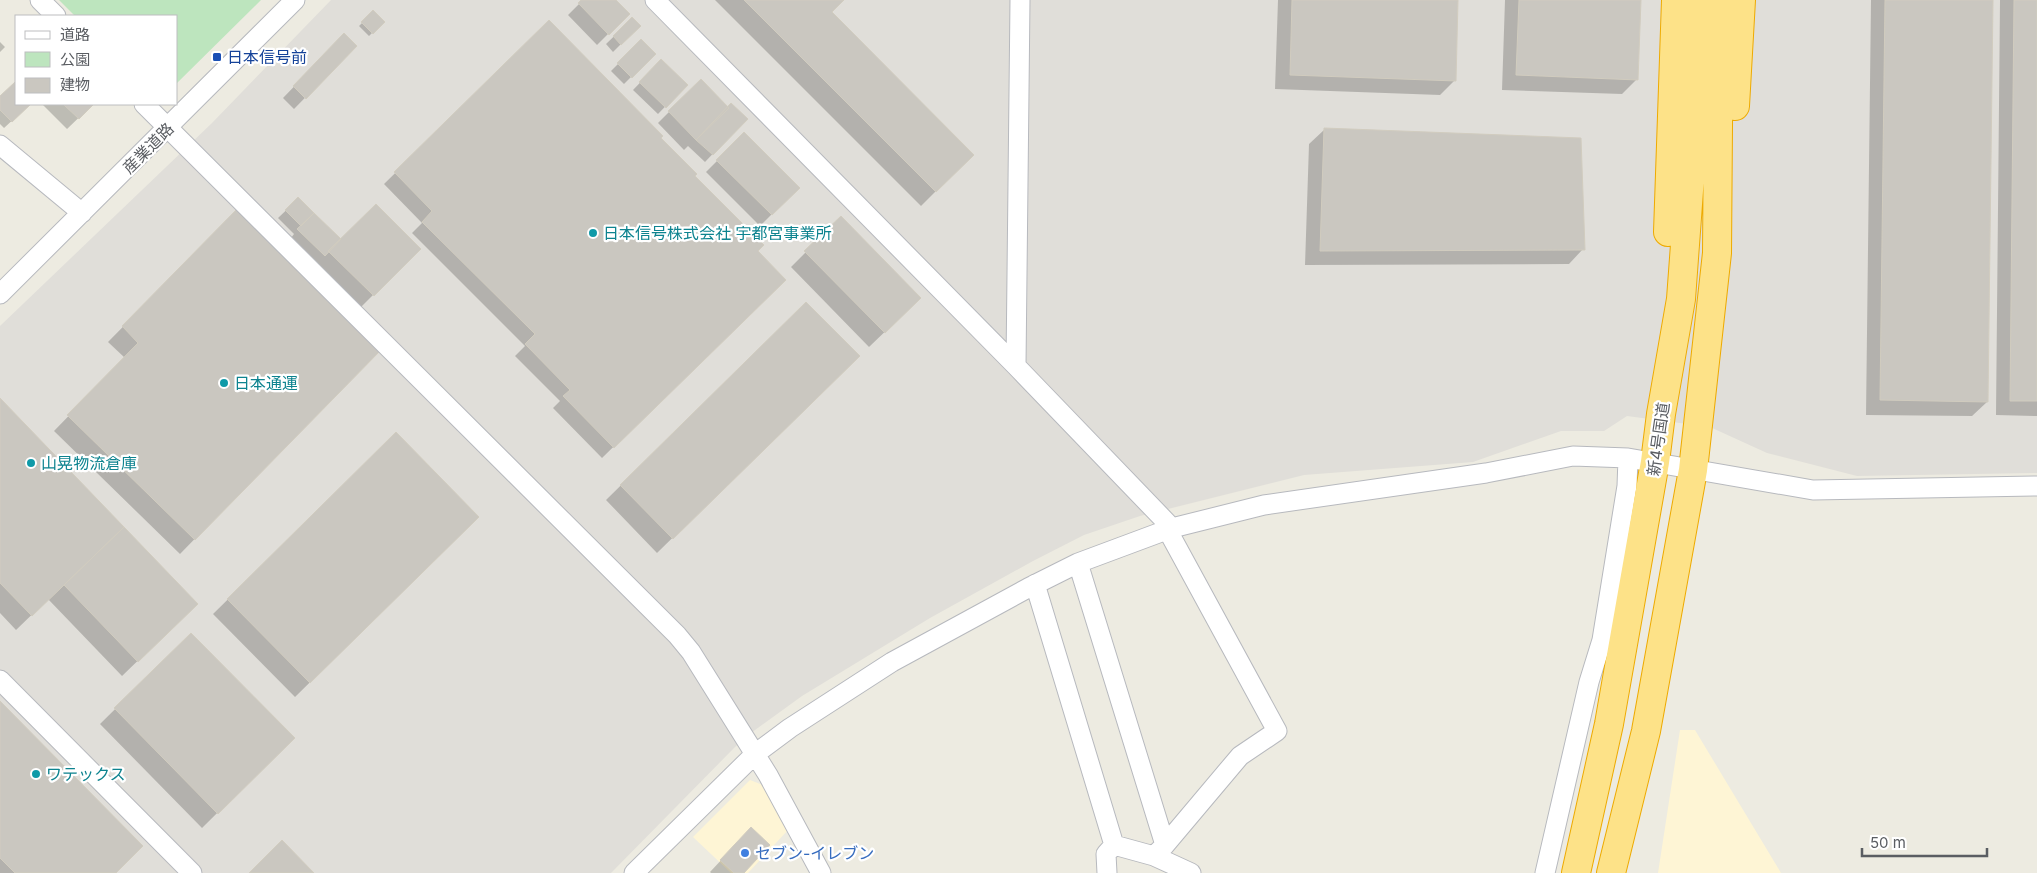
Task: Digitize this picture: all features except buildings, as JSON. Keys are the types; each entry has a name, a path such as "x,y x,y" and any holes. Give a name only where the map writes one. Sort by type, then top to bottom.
{"highway":[{"path":"1661,414 1676,0"},
{"name":"新4号国道","path":"1576,873 1609,724 1655,462 1661,414 1681,299 1693,136 1697,0"},
{"path":"1611,873 1646,731 1693,470 1717,253 1719,0"},
{"path":"1717,253 1729,208 1741,0"}],"street":[{"path":"40,0 55,15"},
{"name":"産業道路","path":"0,294 295,0"},
{"path":"655,0 1016,366 1169,529 1277,731 1240,756 1160,850"},
{"path":"1016,366 1020,0"},
{"path":"145,105 677,635 691,652 725,710 755,754 821,873"},
{"path":"0,145 82,213"},
{"path":"634,873 755,754 790,728 892,662 1078,563 1169,529 1264,505 1486,473 1573,456 1628,458 1813,490 2037,486"},
{"path":"1545,873 1589,682 1602,640 1627,486 1628,458"},
{"path":"1078,563 1160,850"},
{"path":"1036,584 1114,845"},
{"path":"0,680 192,873"},
{"path":"1114,845 1160,850 1190,873"},
{"path":"1107,873 1106,854 1114,845"}],"shaded area":[{"path":"331,0 2037,0 2037,473 1857,476 1767,453 1710,427 1627,416 1604,431 1561,431 1473,462 1304,475 1140,516 1084,535 930,618 802,696 755,730 735,747 611,873 0,873 0,326 212,123"},
{"path":"1680,730 1695,730 1781,873 1658,873"},
{"path":"750,780 765,786 788,830 748,873 731,873 693,837"}],"green space":[{"path":"59,0 261,0 178,82 178,15 74,15"}],"place":[{"name":"日本信号前","path":"217,57"},
{"name":"日本信号株式会社 宇都宮事業所","path":"593,233"},
{"name":"日本通運","path":"224,383"},
{"name":"山晃物流倉庫","path":"31,463"},
{"name":"ワテックス","path":"36,774"},
{"name":"セブン-イレブン","path":"745,853"}]}
